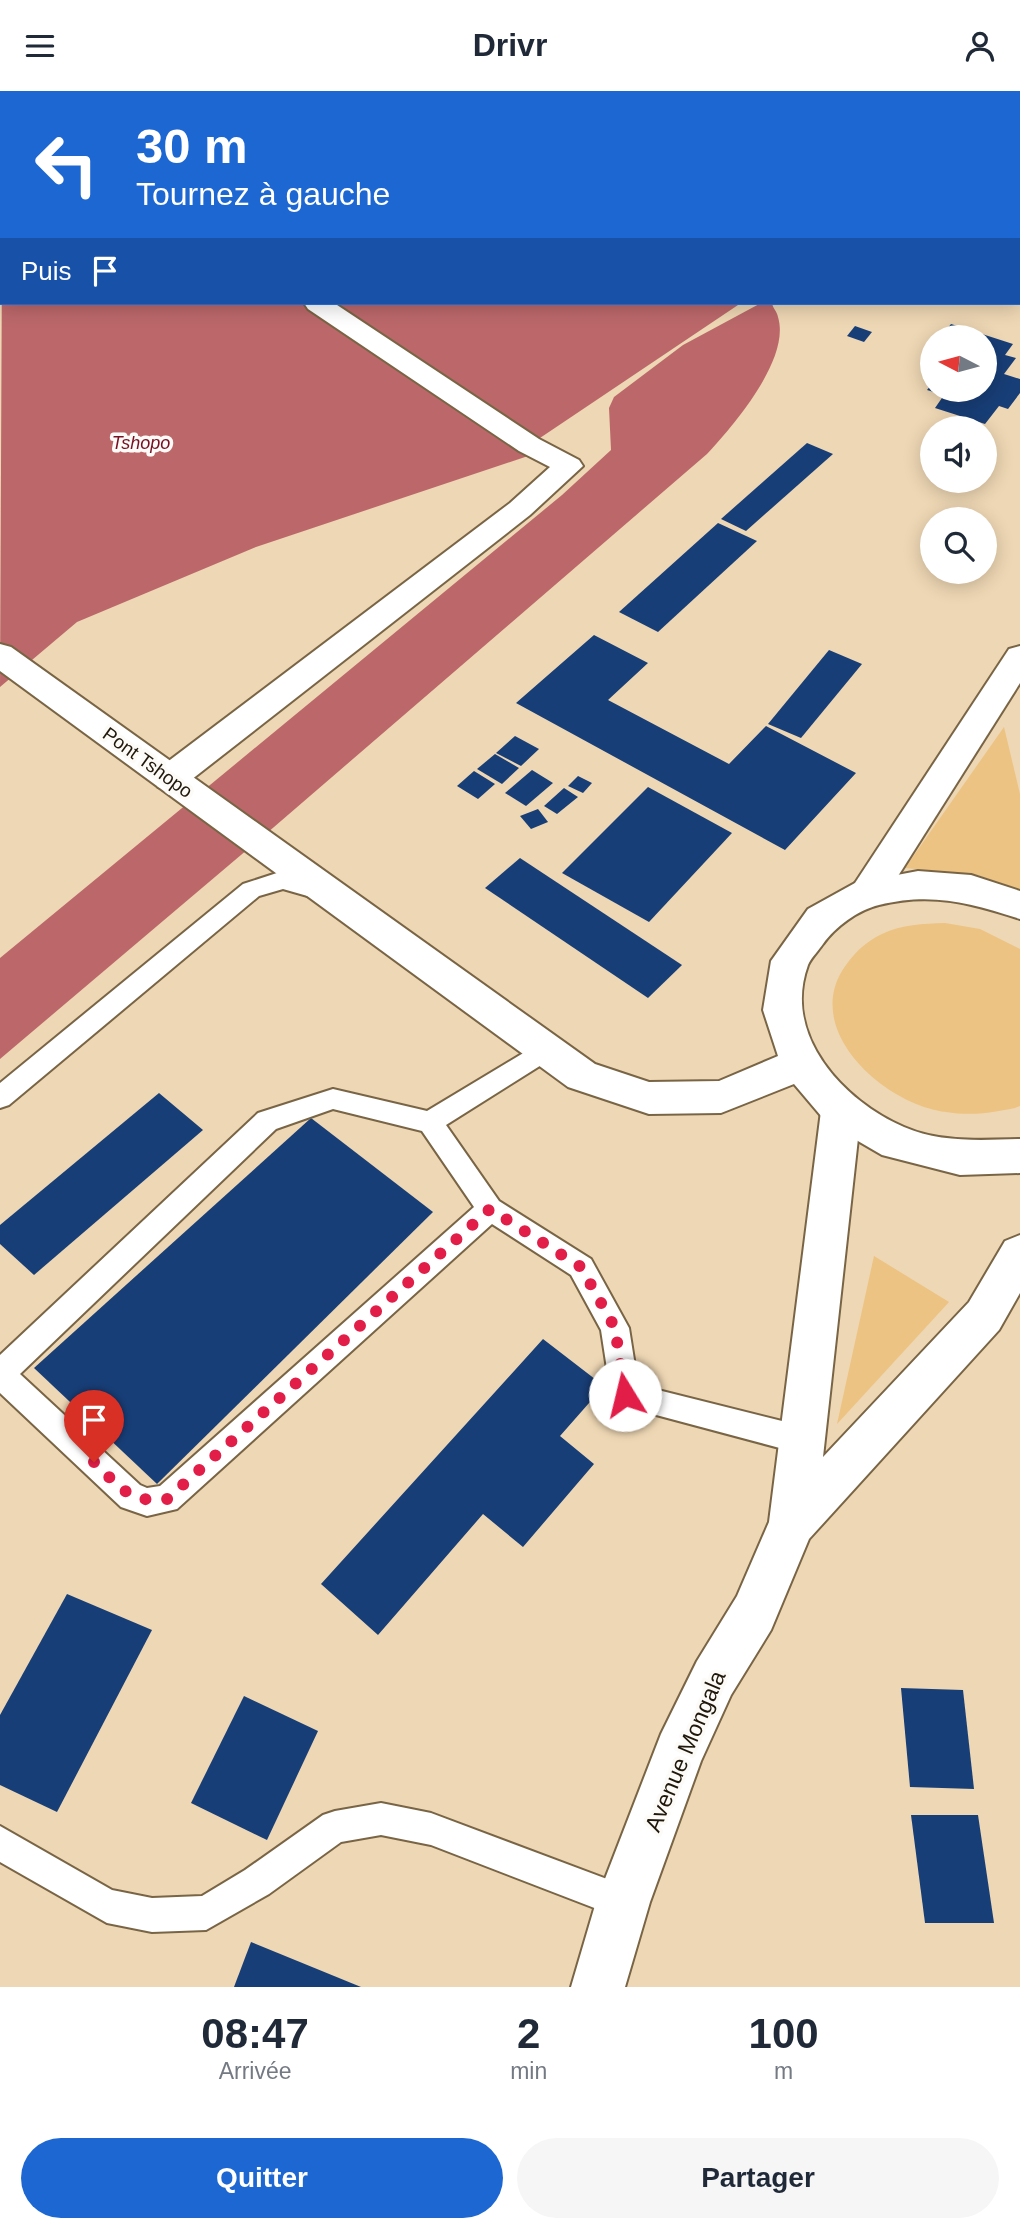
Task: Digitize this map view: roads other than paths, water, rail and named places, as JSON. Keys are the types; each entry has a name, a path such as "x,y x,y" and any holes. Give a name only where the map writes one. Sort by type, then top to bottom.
{"main road":[{"path":"170,778 509,517 569,466 529,445 320,305"},
{"name":"Pont Tshopo","path":"0,655 582,1076 649,1098 721,1097 800,1064"},
{"path":"868,893 1018,672"},
{"path":"1020,905 971,889 918,885 868,893 821,919 790,961 782,1010 800,1064 841,1111 896,1143 960,1158 1020,1156"},
{"path":"792,1523 841,1111"},
{"path":"792,1523 984,1316 1020,1254"},
{"name":"Avenue Mongala","path":"598,1987 623,1902 679,1752 714,1678 754,1613 792,1523"}],"lane":[{"path":"0,1098 251,890 283,880 309,886 335,898"},
{"path":"430,1122 545,1050"},
{"path":"490,1209 167,1499 147,1502 131,1497 0,1374 267,1121 333,1099 430,1122 490,1209 581,1267 615,1328 625,1395 802,1440"},
{"path":"0,1843 107,1906 152,1915 205,1913 257,1882 335,1827 381,1819 431,1829 623,1902"}],"water":[{"name":"Tshopo","path":"2,305 738,305 534,442 528,456 256,547 77,622 0,687"},
{"path":"757,305 773,305 777,315 780,334 768,371 731,427 707,454 0,1059 0,958 562,495 611,450 609,408 614,397 683,345"}]}
